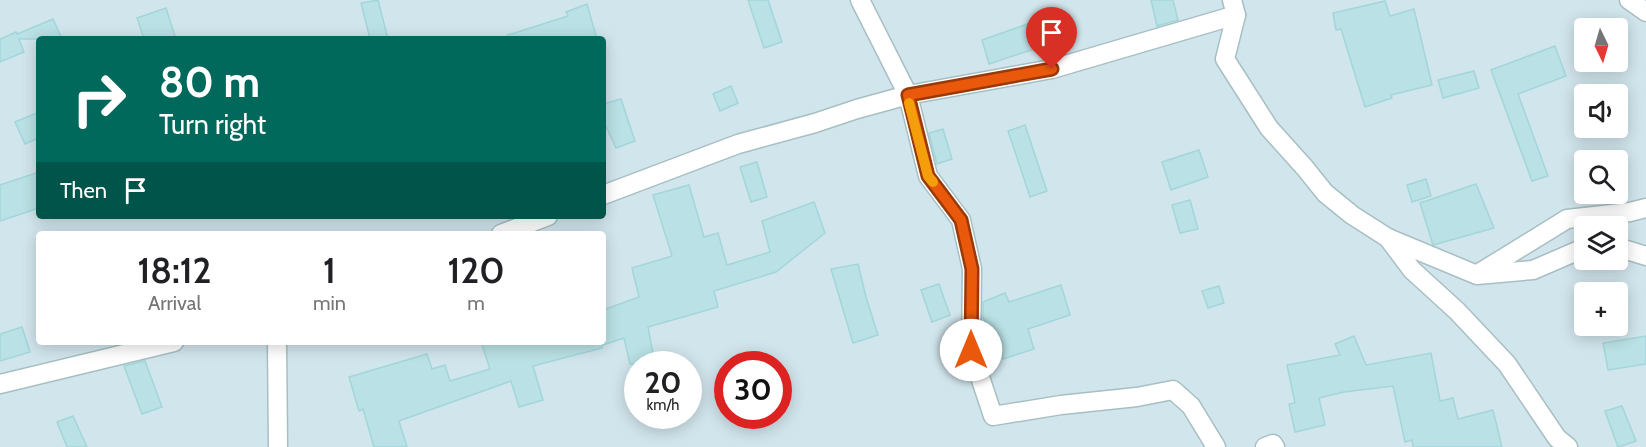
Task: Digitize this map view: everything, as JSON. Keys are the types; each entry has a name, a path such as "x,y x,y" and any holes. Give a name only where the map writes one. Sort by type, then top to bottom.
{"street":[{"path":"860,0 908,95 928,176 961,220 972,269 971,350 993,416 1173,390 1191,406 1216,447"},
{"path":"1629,0 1646,12"},
{"path":"606,194 738,144 908,95 1052,69 1234,8 1225,59 1269,128 1325,193 1352,215 1388,238 1477,275 1533,270 1574,252"},
{"path":"1477,275 1567,219 1646,208"},
{"path":"509,231 540,219"},
{"path":"1388,238 1412,270 1457,311 1507,364 1557,438 1568,447"},
{"path":"1628,250 1646,256"},
{"path":"0,384 162,345"},
{"path":"277,345 278,447"},
{"path":"1265,447 1273,444 1275,447"}],"shaded area":[{"path":"0,0 1646,0 1646,447 0,447"}],"building":[{"path":"378,0 387,36 369,36 361,3"},
{"path":"748,0 768,0 782,42 764,48"},
{"path":"1151,0 1173,0 1178,20 1157,26"},
{"path":"1385,1 1390,16 1414,9 1432,85 1391,95 1392,98 1365,107 1341,29 1336,30 1333,13"},
{"path":"587,4 596,36 508,36 568,16 566,12"},
{"path":"166,8 175,36 143,36 137,18"},
{"path":"53,19 61,36 19,39 24,52 0,62 0,39 16,32 17,34"},
{"path":"1042,19 1049,44 989,64 982,40"},
{"path":"1555,46 1566,76 1518,94 1548,176 1532,181 1491,70"},
{"path":"1474,71 1479,88 1443,98 1438,80"},
{"path":"731,86 738,103 720,111 713,94"},
{"path":"621,99 635,141 616,148 606,126 606,103"},
{"path":"36,113 36,139 25,144 15,122"},
{"path":"1025,125 1047,191 1030,197 1008,131"},
{"path":"943,129 952,159 937,164 929,133"},
{"path":"1199,150 1208,177 1171,190 1162,162"},
{"path":"757,162 767,197 751,202 740,167"},
{"path":"36,173 36,209 0,221 0,185"},
{"path":"1426,179 1431,196 1412,202 1407,185"},
{"path":"1476,184 1494,228 1433,245 1420,203"},
{"path":"689,185 704,237 718,233 727,265 770,252 762,221 814,202 825,233 776,272 714,291 718,307 648,327 653,351 627,351 624,338 606,344 606,309 639,297 632,268 672,256 653,195"},
{"path":"1190,200 1198,229 1180,233 1172,205"},
{"path":"858,264 878,335 853,343 831,269"},
{"path":"939,284 950,315 932,322 921,290"},
{"path":"1061,285 1070,315 1028,329 1034,349 1003,359 994,330 989,332 983,317 983,302 1005,293 1009,302"},
{"path":"1219,286 1224,303 1208,308 1202,291"},
{"path":"22,327 30,352 0,361 0,334"},
{"path":"1354,336 1366,365 1431,353 1440,401 1453,398 1458,419 1493,410 1502,447 1413,447 1412,440 1405,442 1393,386 1344,392 1319,398 1325,425 1295,432 1289,404 1295,403 1287,365 1340,355 1335,344"},
{"path":"1646,336 1646,364 1608,370 1603,343"},
{"path":"482,345 602,345 602,348 533,366 543,400 519,407 511,381 399,421 407,447 374,447 363,409 359,411 349,377 427,354 432,369 445,365 450,381 490,369"},
{"path":"145,361 162,407 142,414 124,366"},
{"path":"1622,406 1636,441 1618,447 1605,411"},
{"path":"73,416 87,447 67,447 57,422"}],"slow traffic":[{"path":"909,103 928,176 933,182"}],"route":[{"path":"971,350 972,269 961,220 928,176 908,95 1052,69"}]}
